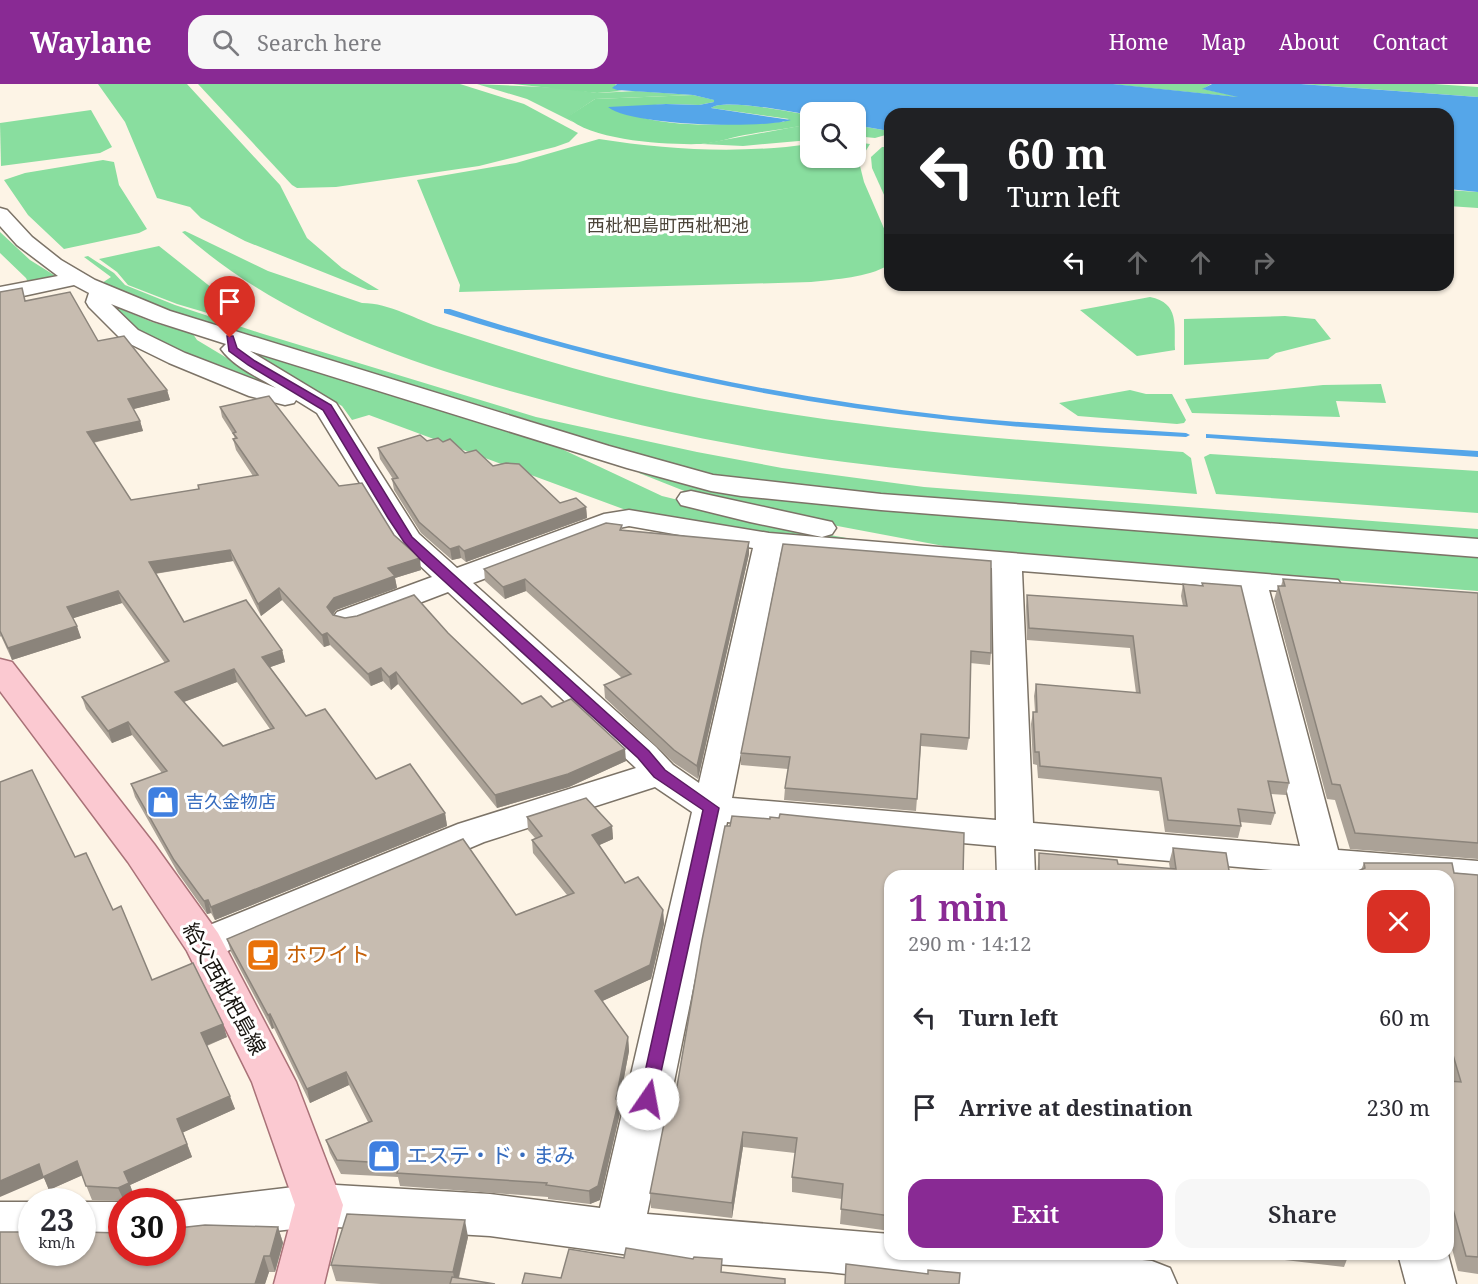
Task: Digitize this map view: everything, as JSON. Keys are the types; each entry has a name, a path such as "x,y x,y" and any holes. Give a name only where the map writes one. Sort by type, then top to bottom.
{"main road":[{"name":"給父西枇杷島線","path":"0,669 141,853 204,945 274,1082 319,1206"},
{"path":"299,1284 319,1206"}],"street":[{"path":"0,214 13,231 38,254 77,279 105,293 230,338 711,483 760,490 1013,513 1478,548"},
{"path":"0,294 77,279"},
{"path":"105,293 97,297 97,302 130,335 177,358 272,397 280,397 309,409 323,405"},
{"path":"230,338 232,349 251,363 327,408 408,539 644,755 660,773 711,808 1016,835 1350,870"},
{"path":"600,451 605,464 690,499 750,514 912,545 936,556"},
{"path":"348,619 614,520 628,518 769,542 1358,588"},
{"path":"619,1233 769,542"},
{"path":"1007,562 1016,870"},
{"path":"1251,580 1324,869"},
{"path":"204,945 471,833 660,773"},
{"path":"1454,874 1478,875"},
{"path":"186,1220 319,1206 490,1215 674,1239 884,1253"},
{"path":"0,1224 18,1224"},
{"path":"990,1260 1023,1262 1128,1283"},
{"path":"1425,1260 1431,1284"}],"green space":[{"path":"98,84 187,84 280,185 307,238 342,268 379,290 368,290 245,241 201,218 190,207 157,198 125,122"},
{"path":"198,84 460,84 524,104 578,133 569,142 555,147 479,166 336,187 297,188"},
{"path":"477,84 563,88 597,93 636,91 693,95 595,99 568,117 573,122 527,99"},
{"path":"513,84 617,84 615,85 617,90 622,91 597,93"},
{"path":"1110,84 1211,84 1203,89 1246,98"},
{"path":"1302,84 1434,84 1478,87 1478,97"},
{"path":"693,95 715,100 699,105 666,104 633,107 633,115 651,120 689,124 783,122 789,119 711,108 729,104 800,113 800,126 707,143 631,140 594,131 567,117 595,99"},
{"path":"91,110 112,147 100,153 1,166 0,123"},
{"path":"800,126 800,141 743,146 702,144"},
{"path":"866,127 884,130 884,135 866,137"},
{"path":"599,139 651,146 731,150 800,145 800,168 860,168 864,182 884,228 884,267 861,275 811,282 459,292 460,285 417,180 516,163"},
{"path":"884,147 884,195 872,168 871,157"},
{"path":"103,160 114,162 119,185 147,229 139,233 64,249 28,215 4,180 25,173"},
{"path":"1454,190 1478,192 1478,208 1454,206"},
{"path":"185,231 268,271 362,303 383,306 433,325 516,351 639,385 706,399 842,421 978,436 1183,452 1191,458 1197,494 933,472 845,462 763,450 682,434 561,405 430,367 341,332 257,288 218,262 182,232"},
{"path":"0,232 30,260 54,275 54,279 30,287 26,278 0,253"},
{"path":"159,246 212,288 247,310 221,317 177,304 128,285 117,272 99,259"},
{"path":"88,256 114,273 125,285 175,305 260,333 536,417 697,452 782,468 924,487 1478,529 1478,540 807,488 733,479 632,454 532,421 162,309 102,283 111,277 84,257"},
{"path":"1150,297 1160,300 1171,310 1175,324 1175,350 1137,356 1080,310"},
{"path":"106,303 152,322 193,334 197,340 303,404 284,395 273,395 129,329"},
{"path":"1285,316 1315,319 1331,339 1276,353 1268,359 1184,365 1184,319"},
{"path":"248,351 551,444 662,496 792,528 879,544 768,534 634,513 369,415 352,420 342,406"},
{"path":"1381,384 1386,403 1336,401 1340,417 1192,413 1185,399 1323,385"},
{"path":"1130,390 1146,394 1172,394 1186,420 1184,423 1177,424 1078,416 1059,403"},
{"path":"1210,454 1478,471 1478,513 1216,494 1204,457"},
{"path":"640,471 1478,555 1478,591 986,554 742,508 697,496 639,473"}],"water":[{"path":"617,84 1113,84 1238,97 1202,89 1212,84 1301,84 1478,97 1478,192 1454,190 1454,108 884,108 884,130 866,127 866,102 800,102 800,113 743,105 718,105 711,108 791,120 753,124 697,124 642,118 608,107 699,105 714,102 714,100 693,95 612,88"}],"building":[{"path":"22,288 25,301 70,292 98,341 124,336 167,390 128,399 140,421 87,432 131,500 199,489 198,485 258,475 233,439 237,438 233,433 236,432 220,407 269,396 339,486 362,483 394,535 420,558 388,568 395,576 334,598 327,607 333,615 345,618 357,616 414,595 448,633 522,704 541,696 552,707 571,699 625,749 568,774 495,795 396,672 389,677 381,668 368,674 327,633 322,635 279,588 258,604 230,550 149,562 184,622 246,600 282,650 262,657 306,716 325,709 376,779 410,764 445,813 211,907 208,900 204,901 174,860 131,784 167,771 128,722 108,731 82,697 169,661 118,591 67,607 77,626 8,648 0,631 0,292","holes":["234,669 274,728 223,746 175,692"]},
{"path":"420,435 427,441 438,438 443,442 450,439 465,453 476,450 493,466 506,463 519,464 560,503 576,498 586,507 464,551 459,546 450,549 419,522 392,479 398,478 378,448"},
{"path":"606,523 622,525 620,530 749,542 697,766 674,750 604,685 631,674 525,579 503,587 484,569"},
{"path":"783,544 991,561 991,653 971,651 969,738 921,734 917,799 785,788 790,757 741,753"},
{"path":"1283,579 1478,593 1478,843 1355,833 1340,785 1332,784 1278,586 1285,586"},
{"path":"1202,583 1241,586 1289,783 1268,781 1275,813 1238,809 1241,826 1168,820 1161,778 1040,766 1039,752 1035,752 1033,712 1037,712 1036,684 1140,693 1133,636 1029,628 1027,595 1187,606 1183,584 1203,586"},
{"path":"32,770 75,857 86,853 113,910 121,906 152,980 193,963 223,1024 201,1033 230,1096 177,1119 187,1144 124,1172 129,1183 118,1188 86,1186 77,1161 43,1177 39,1164 0,1181 0,782"},
{"path":"586,798 612,826 592,835 625,883 638,877 663,910 650,965 595,991 628,1037 616,1099 619,1100 598,1186 589,1191 546,1185 547,1183 397,1173 400,1164 337,1160 326,1140 372,1121 346,1072 307,1089 270,1014 268,1015 227,939 463,839 516,915 574,893 532,840 542,836 527,817"},
{"path":"780,814 964,833 963,870 884,870 884,1215 841,1209 843,1184 792,1177 797,1138 743,1132 732,1203 650,1193 668,1104 674,1104 702,940 725,826 730,826 732,816 779,818"},
{"path":"1173,848 1226,853 1229,870 1039,870 1039,853 1117,860 1118,864 1176,869"},
{"path":"1364,863 1452,863 1453,870 1360,870 1365,868"},
{"path":"1454,873 1478,875 1478,1257 1466,1256 1454,1213 1454,1081 1461,1082 1454,1058"},
{"path":"347,1214 465,1220 453,1272 331,1265"},
{"path":"205,1225 278,1227 270,1256 264,1256 255,1284 0,1284 0,1232 18,1232 18,1266 96,1266 96,1232 108,1233 108,1266 186,1266 186,1227"},
{"path":"626,1248 693,1259 694,1257 722,1259 721,1272 785,1279 785,1284 522,1284 525,1273 561,1278 569,1249 624,1258"},
{"path":"846,1264 928,1274 928,1270 960,1273 959,1284 845,1284"},
{"path":"452,1277 495,1284 450,1284"}],"waterway":[{"path":"447,311 508,331 633,364 822,401 979,421 1186,435"},
{"path":"1209,436 1478,454"}],"place":[{"name":"吉久金物店","path":"163,802"},
{"name":"ホワイト","path":"263,955"},
{"name":"エステ・ド・まみ","path":"384,1156"}],"district":[{"name":"西枇杷島町西枇杷池","path":"668,226"}],"route":[{"path":"230,338 232,349 251,363 327,408 394,518 408,539 425,557 644,755 660,773 711,808 648,1099"}]}
